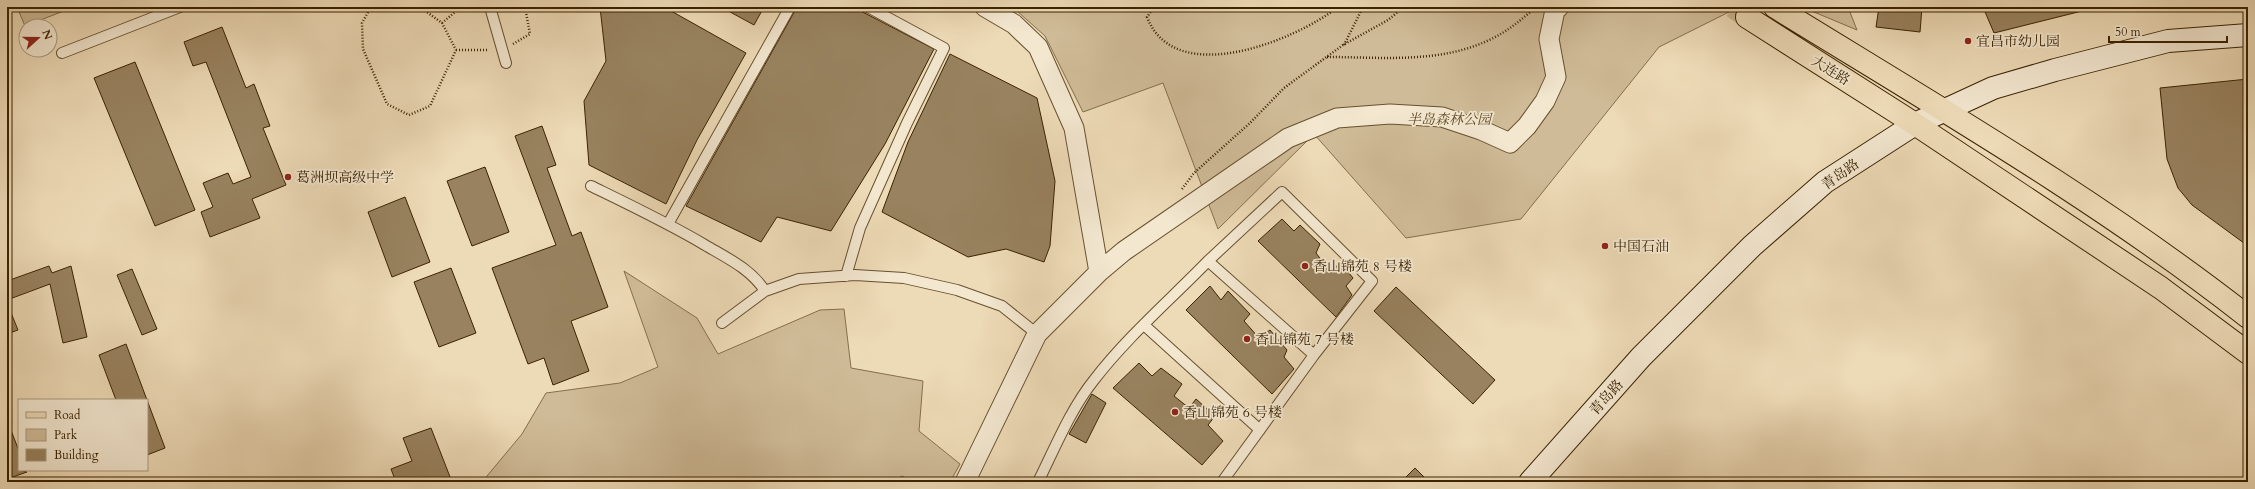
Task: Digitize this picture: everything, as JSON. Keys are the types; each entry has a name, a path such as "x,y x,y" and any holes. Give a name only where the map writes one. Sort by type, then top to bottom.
{"main road":[{"name":"大连路","path":"1775,7 1942,110 2137,235 2202,281 2248,317"},
{"name":"大连路","path":"1747,16 1915,124 2161,288 2248,353"}],"street":[{"path":"985,7 1014,24 1038,47 1074,128 1099,272"},
{"path":"965,482 1037,334 1099,272 1124,251 1288,138 1337,118 1390,114 1442,117 1481,130 1510,143 1527,126 1545,101 1556,77 1549,38 1555,10 1559,7"},
{"name":"青岛路","path":"1530,482 1641,357 1752,246 1825,182 1915,124 1942,110 1993,88 2168,41 2248,35"}],"lane":[{"path":"62,53 180,7"},
{"path":"490,7 506,63"},
{"path":"668,224 790,7"},
{"path":"846,276 860,228 907,123 944,48 868,7"},
{"path":"591,186 668,224 740,265 758,280 765,291"},
{"path":"1038,482 1068,421 1093,381 1144,325 1208,260 1282,192 1372,281 1314,355 1222,482"},
{"path":"1208,260 1314,355"},
{"path":"722,323 765,291 799,279 846,276 904,278 956,290 1002,306 1037,334"},
{"path":"1144,325 1260,430"}],"path":[{"path":"370,7 362,23 363,49 387,104 409,115 430,106 456,50 442,23 420,7"},
{"path":"442,23 461,7"},
{"path":"1154,7 1147,17 1151,29 1169,45 1189,53 1245,51 1262,47 1296,32 1327,15 1338,7"},
{"path":"1186,7 1194,7"},
{"path":"1343,45 1363,7"},
{"path":"1181,190 1194,173 1250,123 1284,88 1343,45 1388,20 1404,7"},
{"path":"1326,57 1423,57 1453,53 1489,40 1513,26 1536,7"}],"green space":[{"path":"17,7 74,7 46,18 22,18"},
{"name":"半岛森林公园","path":"1019,7 1739,7 1659,47 1521,219 1406,238 1314,134 1218,229 1163,83 1083,112 1045,36 1017,11"},
{"path":"1802,7 1848,7 1857,30"},
{"path":"624,271 697,318 718,354 820,310 844,309 851,368 923,381 919,431 960,464 950,482 905,482 903,476 887,482 482,482 522,434 546,393 620,383 658,367"}],"building":[{"path":"600,7 664,7 746,53 697,140 666,204 589,165 584,101 606,61"},
{"path":"721,7 764,7 754,25"},
{"path":"797,7 853,7 934,49 885,144 831,231 777,217 761,242 686,206"},
{"path":"1879,7 1922,7 1920,32 1876,27"},
{"path":"1983,7 2098,7 1994,33"},
{"path":"222,27 246,88 254,84 270,126 263,128 286,185 252,199 260,218 210,237 201,212 213,207 203,183 228,173 233,184 251,177 206,62 193,66 184,42"},
{"path":"950,54 1037,98 1055,181 1050,246 1044,262 1006,249 968,257 882,212 908,142"},
{"path":"135,62 195,210 155,226 94,78"},
{"path":"2248,79 2248,246 2192,205 2178,188 2167,159 2160,88"},
{"path":"542,126 556,165 547,168 572,236 581,232 608,307 571,321 589,371 553,385 544,358 528,364 492,268 556,245 515,136"},
{"path":"485,167 509,232 472,246 447,181"},
{"path":"405,197 430,262 392,277 368,212"},
{"name":"香山锦苑 8 号楼","path":"1282,219 1294,231 1300,225 1320,244 1316,253 1331,273 1340,262 1353,278 1346,286 1352,295 1336,317 1258,241"},
{"path":"49,266 52,273 71,266 87,337 63,343 50,284 7,300 7,281"},
{"path":"451,268 476,333 439,347 414,282"},
{"path":"132,269 157,329 142,335 117,275"},
{"name":"香山锦苑 7 号楼","path":"1210,286 1221,300 1228,291 1250,314 1244,321 1259,338 1270,330 1287,350 1284,357 1294,369 1272,394 1186,310"},
{"path":"1396,287 1495,380 1473,404 1374,311"},
{"path":"7,303 18,330 7,334"},
{"path":"126,344 147,399 116,399 99,355"},
{"name":"香山锦苑 6 号楼","path":"1139,363 1152,376 1161,368 1182,384 1174,396 1189,408 1196,399 1215,416 1208,425 1223,441 1202,465 1113,388"},
{"path":"1092,394 1106,403 1086,443 1069,434"},
{"path":"148,403 165,448 148,455"},
{"path":"7,420 18,448 18,471 27,472 7,479"},
{"path":"431,428 452,482 396,482 391,469 412,461 403,438"},
{"path":"1415,468 1429,482 1401,482"}],"tunnel":[{"path":"1733,7 1747,17"}],"place":[{"name":"宜昌市幼儿园","path":"1968,41"},
{"name":"葛洲坝高级中学","path":"288,177"},
{"name":"中国石油","path":"1605,246"},
{"name":"香山锦苑 8 号楼","path":"1305,266"},
{"name":"香山锦苑 7 号楼","path":"1247,339"},
{"name":"香山锦苑 6 号楼","path":"1175,412"}]}
